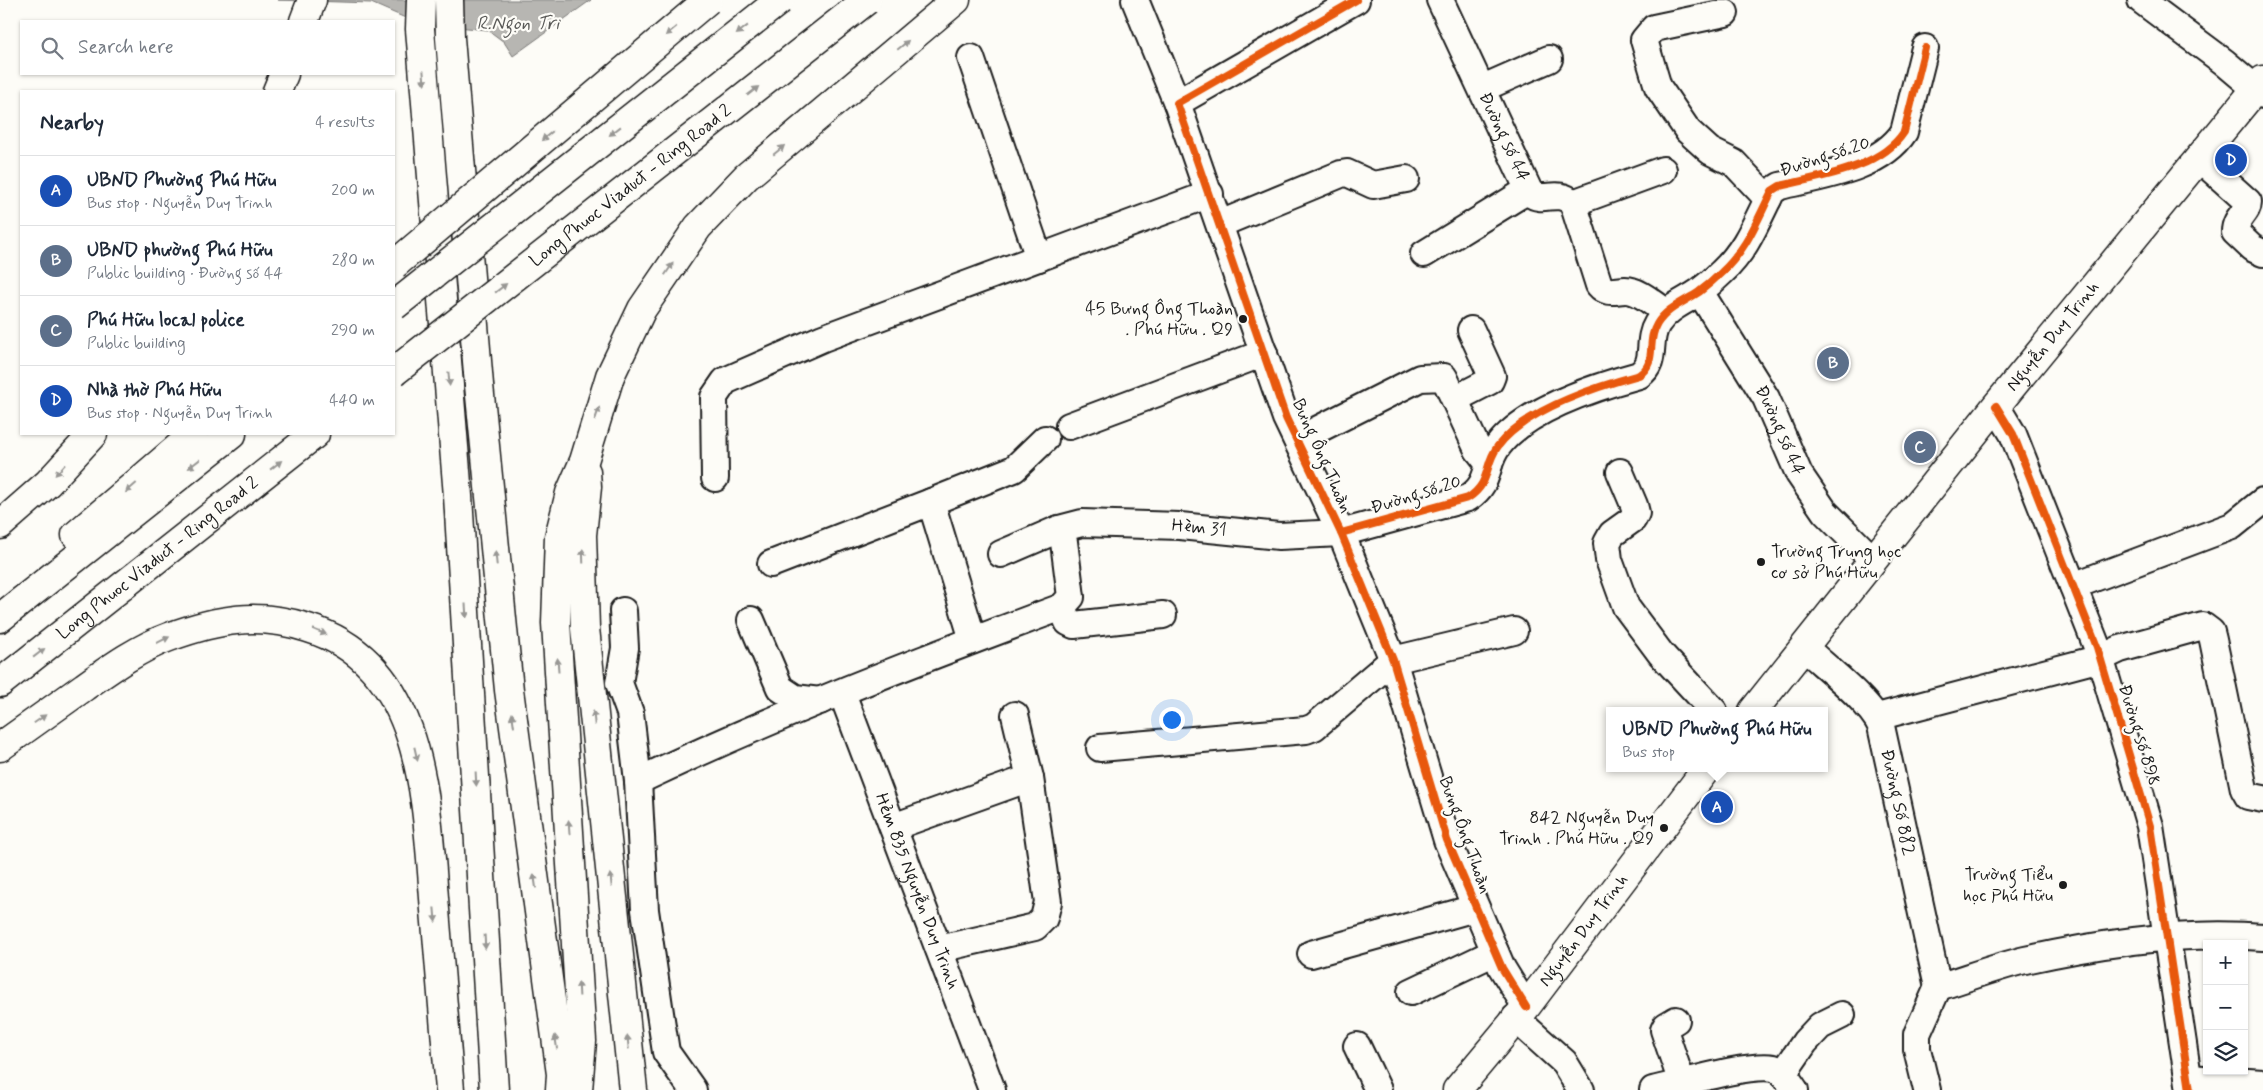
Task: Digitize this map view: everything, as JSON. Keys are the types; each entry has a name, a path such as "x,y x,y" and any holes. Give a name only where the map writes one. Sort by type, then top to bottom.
{"main road":[{"path":"421,0 420,29 458,496 474,731 494,1090"},
{"path":"449,0 450,38 479,385 509,690 561,1074 560,1090"},
{"path":"395,264 708,0"},
{"path":"395,305 780,0"},
{"name":"Long Phuoc Viaduct - Ring Road 2","path":"395,371 867,0"},
{"path":"578,1090 582,1041 556,623 559,537 570,493 584,461 610,376 642,309 698,227 746,177 956,0"},
{"path":"277,90 284,75"},
{"name":"Nguyễn Duy Trinh","path":"1756,707 1996,406 2200,158 2261,88"},
{"path":"0,525 48,483 92,435"},
{"path":"0,602 193,435"},
{"path":"0,618 231,435"},
{"name":"Long Phuoc Viaduct - Ring Road 2","path":"0,683 314,435"},
{"path":"584,461 587,487 582,536 585,628 633,1090"},
{"path":"0,747 119,663 168,637 204,626 251,617 285,621 321,632 358,653 382,678 401,708 414,747 426,801 450,1090"},
{"name":"Nguyễn Duy Trinh","path":"1468,1085 1520,1013 1704,772"}],"street":[{"name":"Bưng Ông Thoàn","path":"1135,0 1177,103 1210,194 1286,418 1341,534 1392,660 1447,840 1520,1013 1564,1062 1581,1090"},
{"path":"1177,103 1356,0"},
{"name":"Đường số 44","path":"1440,0 1528,190 1538,198 1558,195 1573,203"},
{"path":"2141,0 2261,88"},
{"path":"1724,13 1688,10 1654,28 1644,40 1658,87 1688,131 1698,142 1734,162 1768,199"},
{"name":"Đường số 20","path":"1341,534 1468,498 1482,486 1498,445 1524,421 1588,391 1639,376 1651,362 1654,331 1666,312 1700,292 1742,250 1772,192 1780,186 1868,162 1898,140 1904,132 1925,48"},
{"path":"971,58 1039,258"},
{"path":"1482,88 1549,60"},
{"path":"2200,158 2248,202 2248,207 2235,224 2235,232 2252,248 2263,252"},
{"path":"1663,170 1573,203 1598,285 1608,292 1632,291 1666,312"},
{"path":"1220,224 1341,174 1347,173 1373,185 1406,179"},
{"path":"1424,254 1528,190"},
{"path":"715,478 714,397 725,381 822,338 1210,194"},
{"name":"Đường số 44","path":"1700,292 1766,398 1799,474 1825,512 1872,560"},
{"path":"1456,399 1490,381 1492,376 1471,330"},
{"path":"1068,426 1264,353"},
{"path":"1297,440 1420,378 1444,377 1456,399 1478,450 1489,464"},
{"name":"Đường số 898","path":"1996,406 2013,434 2101,658 2150,826 2169,938 2181,1037 2190,1084"},
{"path":"771,564 1014,469 1045,439"},
{"path":"1620,472 1636,513 1633,519 1612,534 1607,543 1609,560 1626,607 1661,654 1710,707"},
{"path":"2073,586 2232,526 2263,501"},
{"path":"931,502 973,640"},
{"name":"Hèm 31","path":"1001,554 1059,530 1082,523 1180,526 1279,536 1341,534"},
{"path":"638,781 736,734 973,640 1062,607 1071,597 1064,542 1059,530"},
{"path":"1062,607 1068,622 1074,625 1163,615"},
{"path":"623,611 625,648 619,682 630,713 638,781 646,910 666,1052 693,1090"},
{"path":"751,620 780,688 795,698 831,697"},
{"path":"1877,717 2101,658 2120,649 2203,626 2211,632 2244,790 2248,796 2263,798"},
{"path":"1100,748 1306,730 1321,720 1392,660 1514,631"},
{"name":"Đường Số 882","path":"1804,647 1877,717 1881,726 1938,987"},
{"name":"Hẻm 835 Nguyễn Duy Trinh","path":"831,697 893,827 992,1090"},
{"path":"939,948 1035,927 1044,918 1048,902 1030,778 1014,715"},
{"path":"893,827 1030,778"},
{"path":"1311,954 1476,908"},
{"path":"1927,1090 1918,1049 1917,1034 1938,987 2024,960 2100,946 2169,938 2236,934 2263,937"},
{"path":"1411,992 1494,952"},
{"path":"1653,1090 1749,1070 1774,1068 1789,1082 1805,1042 1820,1026 1842,1016"},
{"path":"1676,1020 1666,1026 1664,1030 1682,1083"},
{"path":"1357,1046 1378,1090"},
{"path":"2190,1084 2263,1083"}],"water":[{"name":"R.Ngọn Tri","path":"278,0 591,0 513,56 504,42 488,30 417,23 371,3"}],"cycle path":[{"path":"1356,0 1177,103 1286,418 1341,533 1393,660 1447,840 1502,968 1526,1007"},
{"path":"1341,533 1468,498 1481,486 1490,460 1498,446 1510,433 1526,421 1562,401 1639,375 1648,364 1652,338 1661,318 1702,290 1731,263 1751,234 1772,191 1780,186 1831,174 1865,163 1893,145 1904,132 1925,48"},
{"path":"1996,406 2013,434 2097,647 2150,826 2190,1090"}],"place":[{"name":"Nhà thờ Phú Hữu","path":"2231,160"},
{"name":"45 Bưng Ông Thoàn . Phú Hữu . Q9","path":"1243,319"},
{"name":"UBND phường Phú Hữu","path":"1833,363"},
{"name":"Phú Hữu local police","path":"1920,447"},
{"name":"Trường Trung học cơ sở Phú Hữu","path":"1761,562"},
{"name":"UBND Phường Phú Hữu","path":"1717,807"},
{"name":"842 Nguyễn Duy Trinh . Phú Hữu . Q9","path":"1664,828"},
{"name":"Trường Tiểu học Phú Hữu","path":"2063,885"}]}
